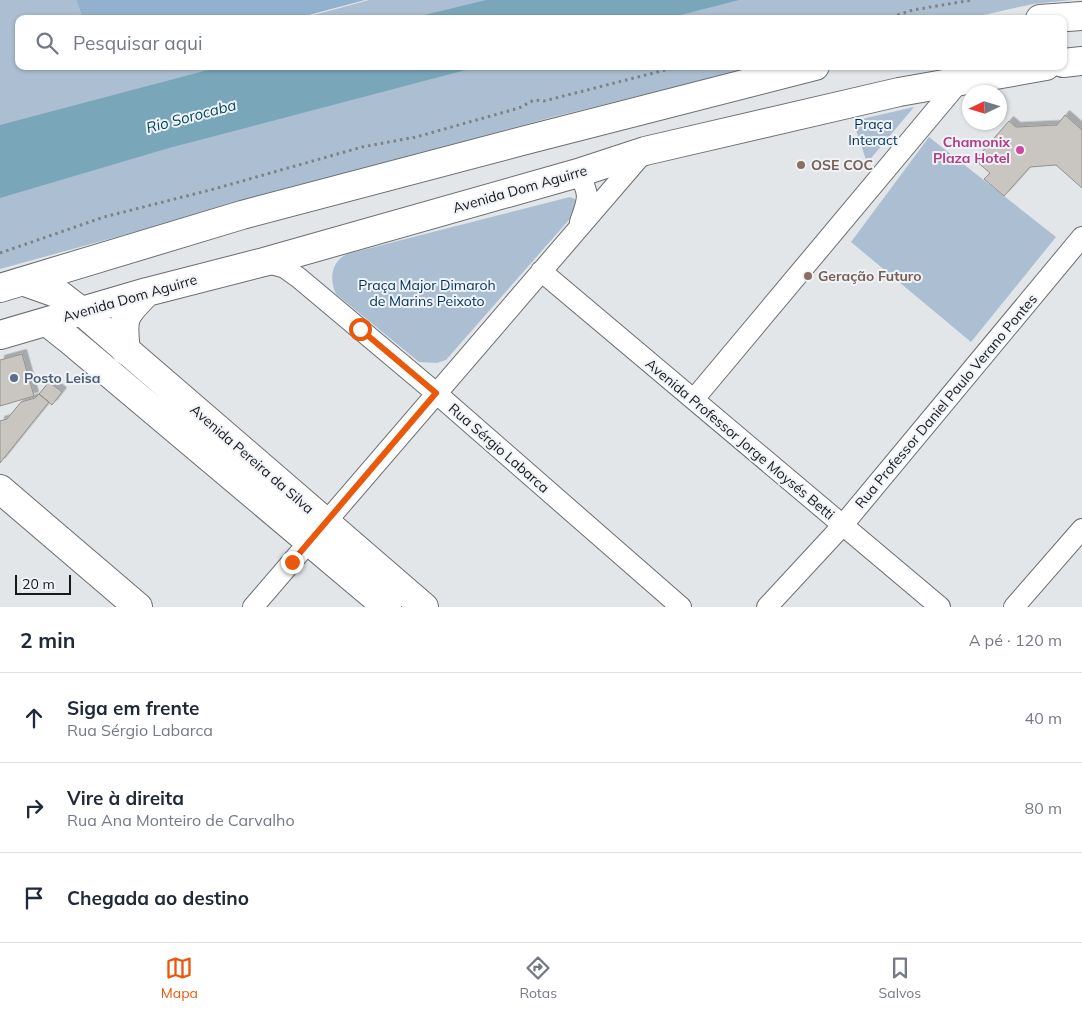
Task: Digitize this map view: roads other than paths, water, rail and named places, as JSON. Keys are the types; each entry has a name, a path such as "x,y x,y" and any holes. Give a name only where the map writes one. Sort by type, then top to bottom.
{"main road":[{"path":"1067,17 1082,16"},
{"path":"1067,63 1082,61"},
{"path":"13,285 242,215 798,70"},
{"name":"Avenida Dom Aguirre","path":"0,335 147,292 264,262 578,173 644,151 899,92 1023,70"},
{"name":"Avenida Pereira da Silva","path":"13,285 58,294 81,312 126,351 318,532 387,607"},
{"path":"126,351 124,322 132,308 147,292"},
{"name":"Avenida Pereira da Silva","path":"47,322 318,532 424,607"},
{"path":"0,489 138,607"}],"street":[{"path":"1067,65 1082,73"},
{"path":"694,399 960,81"},
{"path":"254,607 644,151"},
{"path":"578,173 586,188 587,200 579,226"},
{"name":"Rua Professor Daniel Paulo Verano Pontes","path":"766,607 842,526 1082,237"},
{"name":"Rua Sérgio Labarca","path":"264,262 285,268 299,278 436,393 682,607"},
{"name":"Avenida Professor Jorge Moysés Betti","path":"541,271 940,607"},
{"path":"1014,607 1082,529"}],"water":[{"path":"486,0 739,0 681,15 424,15"},
{"name":"Rio Sorocaba","path":"208,70 466,70 169,148 0,198 0,125"}],"place":[{"name":"Chamonix Plaza Hotel","path":"1020,150"},
{"name":"OSE COC","path":"801,165"},
{"name":"Geração Futuro","path":"808,276"},
{"name":"Posto Leisa","path":"14,378"}],"park label":[{"name":"Praça Interact","path":"873,132"},
{"name":"Praça Major Dimaroh de Marins Peixoto","path":"427,294"}]}
